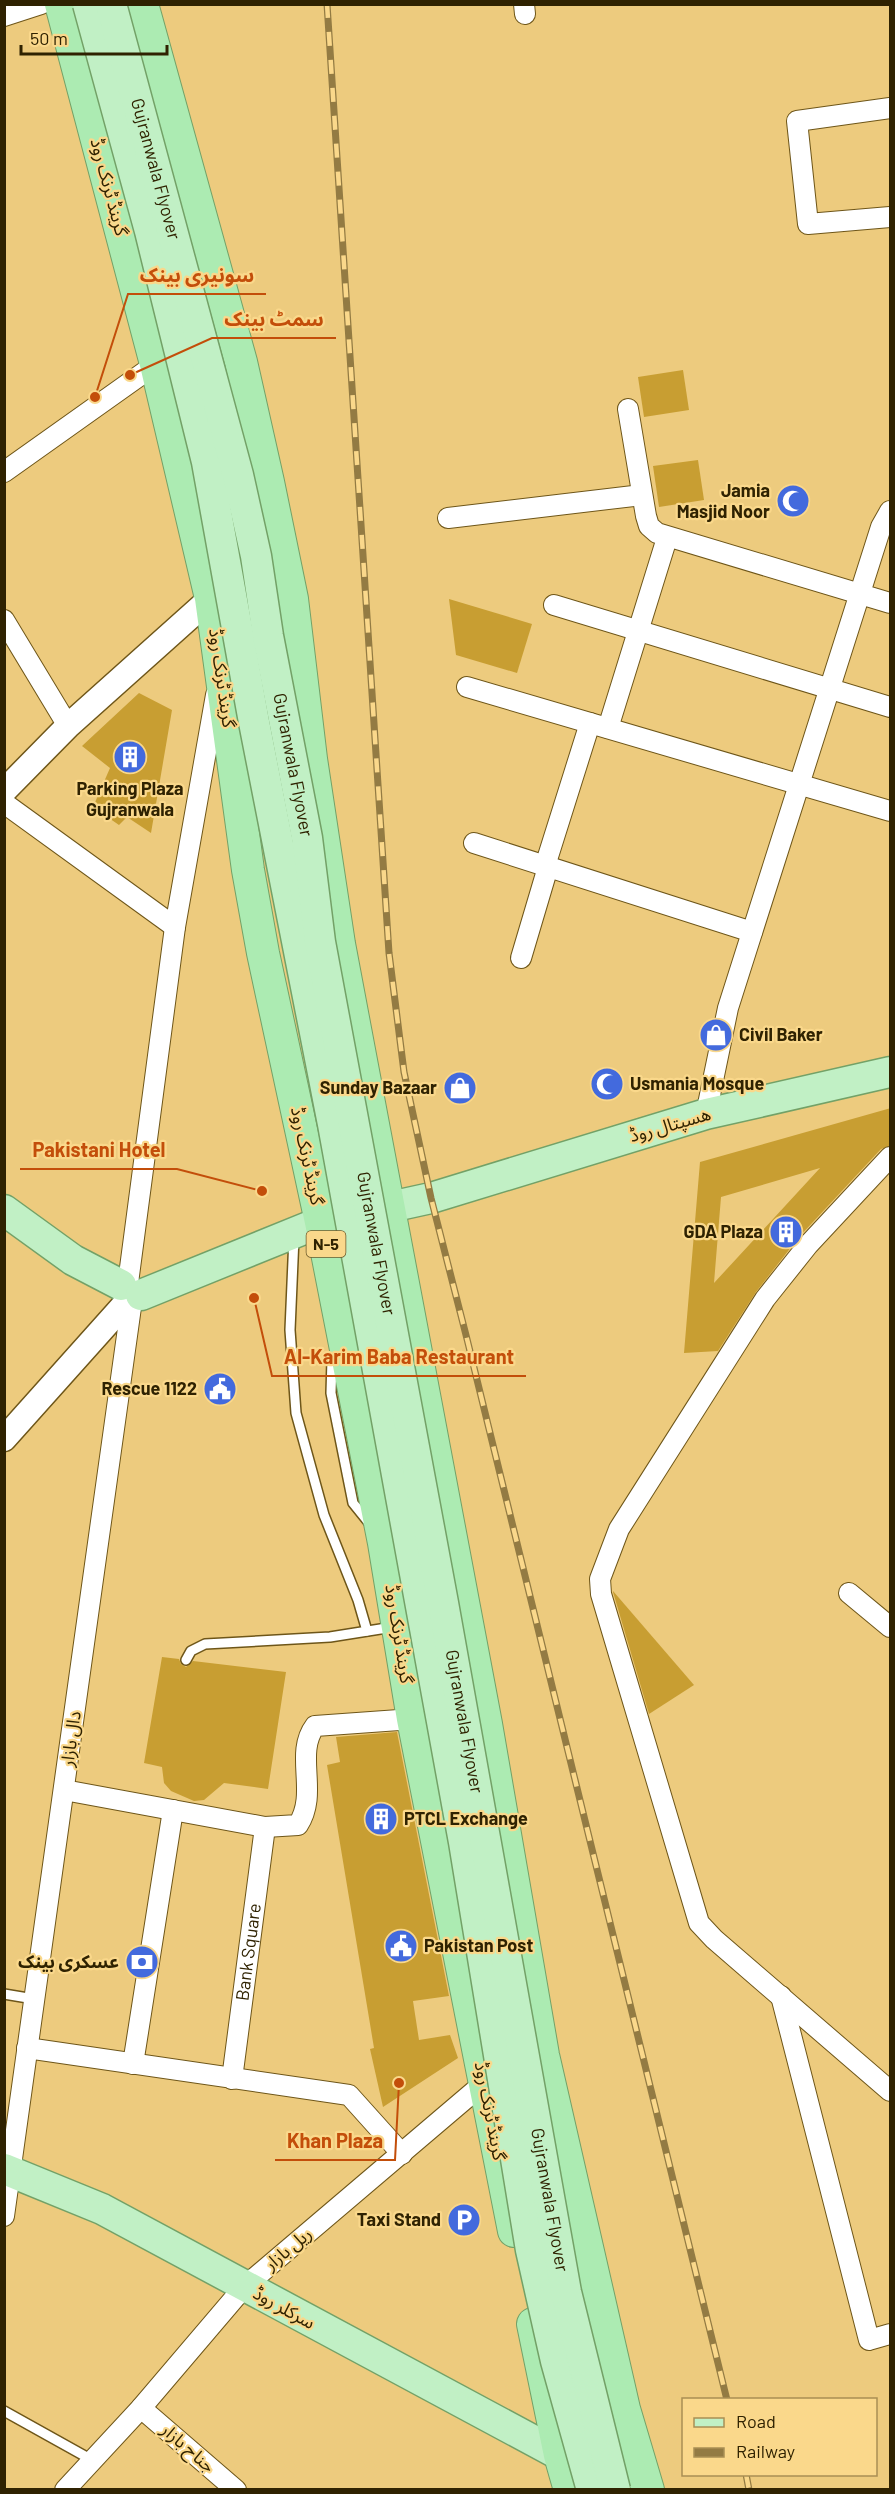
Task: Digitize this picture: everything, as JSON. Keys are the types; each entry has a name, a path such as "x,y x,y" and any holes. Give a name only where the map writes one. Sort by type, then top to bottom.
{"highway":[{"name":"گرینڈ ٹرنک روڈ","path":"61,4 156,364 211,598 248,870 308,1228 344,1341 384,1543 382,1629 413,1719 484,2083 560,2455 570,2490"},
{"path":"142,4 241,362 292,599 311,759 339,944 390,1207 543,2055 624,2409 648,2490"},
{"path":"263,953 339,944"},
{"path":"384,1543 448,1523"}],"main road":[{"name":"Gujranwala Flyover","path":"88,4 150,231 207,462 254,722 333,1124 462,1830 531,2250 556,2361 592,2490"},
{"name":"Gujranwala Flyover","path":"111,4 238,475 256,556 268,636 307,838 320,942 443,1603 566,2292 615,2490"},
{"name":"ھسپتال روڈ","path":"390,1207 453,1191 706,1114 891,1072"},
{"path":"4,1210 127,1296"},
{"path":"4,1228 43,1256 127,1296 308,1228"},
{"name":"سرکلر روڈ","path":"7,2170 102,2209 560,2455"}],"street":[{"path":"4,16 42,4"},
{"path":"891,108 797,121 808,224 891,217"},
{"path":"4,472 156,364"},
{"path":"628,409 649,526 657,533 667,538 891,603"},
{"path":"448,518 642,495"},
{"path":"706,1114 728,1008 880,527 891,511"},
{"path":"521,958 547,866 637,632 667,538"},
{"path":"4,791 68,726 211,598"},
{"path":"554,605 891,707"},
{"path":"4,620 68,726"},
{"name":"دال بازار","path":"4,2216 7,2170 64,1790 175,927 220,670"},
{"path":"467,687 891,811"},
{"path":"4,804 175,927"},
{"path":"474,843 752,932"},
{"path":"891,1157 808,1245 765,1299 619,1529 600,1579 601,1594 699,1923 714,1939 891,2091"},
{"path":"4,1439 127,1296"},
{"path":"849,1593 891,1627"},
{"path":"64,1790 266,1827 298,1825 303,1818 308,1799 307,1741 308,1735 315,1726 413,1719"},
{"path":"134,2064 173,1810"},
{"name":"Bank Square","path":"232,2079 266,1827"},
{"path":"781,1996 869,2340 891,2334"},
{"path":"27,2048 349,2095 402,2154"},
{"name":"ریل بازار","path":"64,2490 141,2408 244,2286 484,2083"},
{"name":"جناح بازار","path":"141,2408 236,2490"}],"lane":[{"path":"308,1228 290,1330 296,1413 324,1515 358,1600 382,1629"},
{"path":"186,1660 190,1651 205,1644 330,1637 382,1629"},
{"path":"4,1994 34,1999"},
{"path":"4,2412 92,2460"}],"building":[{"path":"683,370 689,410 644,417 638,377"},
{"path":"698,460 704,500 659,507 653,466"},
{"path":"449,599 532,624 517,673 456,655"},
{"name":"Parking Plaza Gujranwala","path":"139,693 172,710 151,833 127,817 119,825 93,807 110,768 82,746"},
{"name":"GDA Plaza","path":"891,1108 891,1145 881,1149 799,1237 756,1292 718,1351 684,1353 700,1162","holes":["820,1168 714,1283 721,1197"]},
{"path":"613,1592 694,1685 649,1714"},
{"path":"162,1657 179,1659 186,1667 193,1661 286,1672 268,1789 224,1783 204,1800 194,1801 171,1791 164,1783 162,1767 144,1763"},
{"path":"397,1732 449,1996 413,2001 419,2040 450,2035 458,2058 383,2107 370,2049 374,2048 327,1765 340,1762 336,1737"}],"railway":[{"path":"327,4 389,953 404,1072 431,1198 727,2398"},
{"path":"746,2476 749,2490"}],"place":[{"name":"سمٹ بینک","path":"130,375"},
{"name":"سونیری بینک","path":"95,397"},
{"name":"Jamia Masjid Noor","path":"793,501"},
{"name":"Parking Plaza Gujranwala","path":"130,757"},
{"name":"Civil Baker","path":"716,1035"},
{"name":"Usmania Mosque","path":"607,1084"},
{"name":"Sunday Bazaar","path":"460,1088"},
{"name":"Pakistani Hotel","path":"262,1191"},
{"name":"GDA Plaza","path":"786,1232"},
{"name":"Al-Karim Baba Restaurant","path":"254,1298"},
{"name":"Rescue 1122","path":"220,1389"},
{"name":"PTCL Exchange","path":"381,1819"},
{"name":"Pakistan Post","path":"401,1946"},
{"name":"عسکری بینک","path":"142,1962"},
{"name":"Khan Plaza","path":"399,2083"},
{"name":"Taxi Stand","path":"464,2220"}]}
